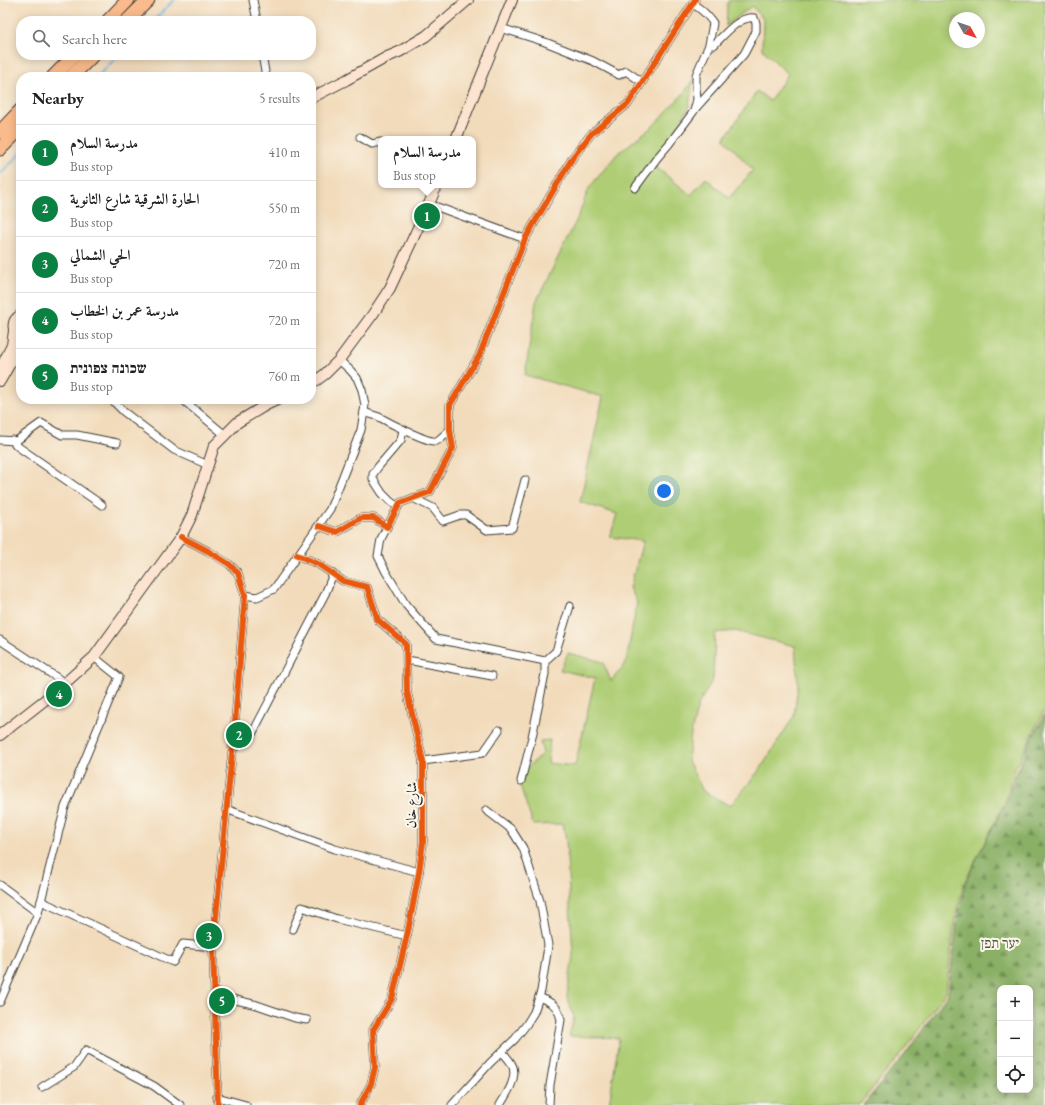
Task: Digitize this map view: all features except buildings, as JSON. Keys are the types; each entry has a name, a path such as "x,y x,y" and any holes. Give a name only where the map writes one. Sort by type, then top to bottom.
{"highway":[{"path":"113,16 128,0"},
{"path":"132,16 148,0"},
{"path":"58,72 70,60"},
{"path":"76,72 88,60"},
{"path":"0,132 16,115"},
{"path":"0,149 16,133"}],"street":[{"path":"253,0 255,16"},
{"path":"387,57 429,26 460,0"},
{"path":"316,95 399,52 426,36 468,0"},
{"path":"457,136 512,0"},
{"path":"545,661 436,639 406,605 386,572 378,556 381,538 400,503 430,492 453,448 450,430 450,405 479,356 525,239 573,157 592,133 628,104 694,2 704,11 713,23 709,45 696,75 697,99 694,111"},
{"path":"635,188 694,111 744,54 756,31 756,23 754,18 748,17 739,22 714,46 709,45"},
{"path":"501,28 552,44 593,61 619,75 626,71 642,82"},
{"path":"263,60 265,72"},
{"path":"360,138 372,144 378,143"},
{"path":"316,374 339,360 390,288 436,188"},
{"path":"429,204 525,239"},
{"path":"16,318 13,324 16,330"},
{"path":"0,370 16,338"},
{"path":"0,380 16,354"},
{"path":"245,595 257,597 274,589 330,509 361,430 365,405 362,390 357,378 339,360"},
{"path":"116,404 124,412 174,450 208,465"},
{"path":"188,404 225,435"},
{"path":"0,736 94,657 181,537 192,515 214,446 238,422 268,404"},
{"path":"364,412 434,442 439,440 443,434 450,430"},
{"path":"0,440 16,440 41,423 62,435 77,435 117,443"},
{"path":"398,507 382,493 373,479 378,467 401,440 403,430"},
{"path":"12,440 17,446 102,505"},
{"path":"413,498 433,508 443,521 460,515 466,515 487,530 512,528 525,480"},
{"path":"319,526 337,532 361,518 374,518 387,527"},
{"path":"181,537 229,564 238,573 245,595 235,723 213,947 218,1105"},
{"name":"شارع خان","path":"297,556 318,564 343,581 367,588 378,620 406,644 407,692 424,761 423,842 419,872 392,999 373,1030 374,1067 371,1084 360,1105"},
{"path":"232,748 250,738 325,594 333,574"},
{"path":"521,781 545,674 545,661 556,651 570,606"},
{"path":"0,640 65,682"},
{"path":"0,1002 38,913 65,808 119,677 94,657"},
{"path":"407,660 492,676"},
{"path":"424,761 483,753 498,730"},
{"path":"226,809 335,849 419,872"},
{"path":"452,1105 526,1025 534,1012 545,972 548,945 540,901 523,848 511,829 486,810"},
{"path":"0,885 38,913"},
{"path":"41,901 173,962 183,944 213,947"},
{"path":"293,929 302,907 337,919 406,936"},
{"path":"215,995 258,1005 295,1018 307,1020"},
{"path":"539,997 557,1007 561,1020 550,1085 549,1105"},
{"path":"42,1087 74,1067 86,1050 154,1086 180,1105"},
{"path":"500,1105 511,1085 514,1072 510,1061 502,1052"},
{"path":"218,1097 246,1105"}],"green space":[{"path":"729,0 1045,0 1045,709 1014,771 1005,802 964,883 955,919 946,992 901,1054 859,1105 609,1105 619,1038 569,1036 574,1018 567,996 573,955 566,841 563,824 533,825 519,782 527,768 543,753 540,741 550,740 548,763 575,766 595,678 560,670 568,653 603,662 611,681 626,663 637,602 630,588 643,541 610,537 617,514 580,502 603,397 525,375 536,302 578,217 589,188 617,154 653,126 684,93 693,79 689,107 667,145 651,163 691,195 706,178 729,198 753,170 724,139 757,91 770,101 788,74 762,49 763,19 752,6 726,26 727,5","holes":["735,631 795,646 798,685 794,716 761,768 730,806 703,791 688,761 691,734 698,705 713,679 715,633"]},
{"name":"יער תפן","path":"1045,714 1045,1105 863,1105 906,1053 948,994 957,922 965,884 1007,801 1012,784 1028,746"}],"waterway":[{"path":"158,16 174,0"},
{"path":"102,72 114,60"},
{"path":"0,174 16,158"}],"cycle path":[{"path":"319,526 337,532 361,518 374,518 387,527 400,503 430,492 453,448 450,430 450,405 479,356 525,239 573,157 592,133 628,104 695,0"},
{"path":"181,537 229,564 238,573 245,595 235,723 213,947 218,1105"},
{"path":"297,555 318,564 343,581 367,587 378,620 406,644 407,692 423,761 423,842 419,872 408,931 392,999 373,1030 375,1067 371,1084 360,1105"}],"place":[{"name":"مدرسة السلام","path":"427,216"},
{"name":"مدرسة عمر بن الخطاب","path":"59,694"},
{"name":"الحارة الشرقية شارع الثانوية","path":"239,735"},
{"name":"الحي الشمالي","path":"209,936"},
{"name":"שכונה צפונית","path":"222,1001"}]}
